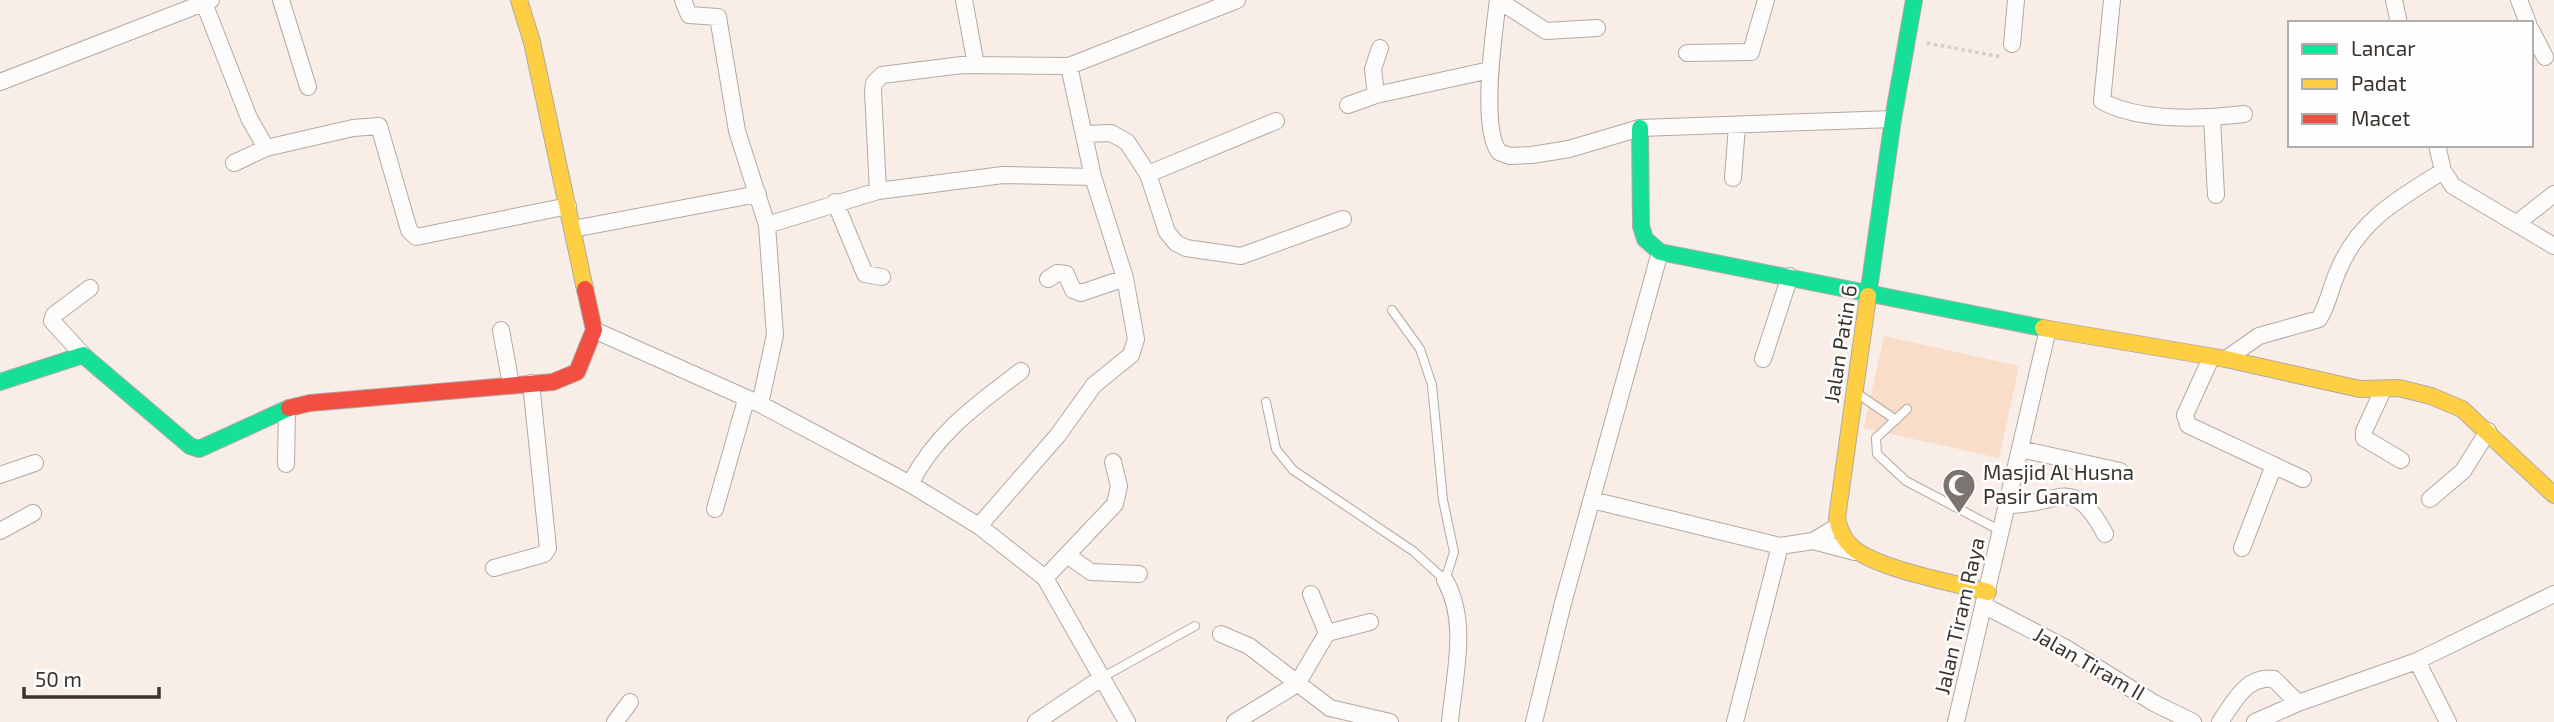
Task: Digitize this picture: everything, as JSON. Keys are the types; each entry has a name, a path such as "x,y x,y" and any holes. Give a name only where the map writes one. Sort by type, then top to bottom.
{"street":[{"path":"281,0 308,87"},
{"path":"90,288 54,314 52,321 83,355 195,449 204,448 287,409 341,398 563,380 577,372 594,330 533,42 520,0"},
{"path":"683,0 689,15 718,17 737,131 767,225 775,335 715,509"},
{"path":"964,0 976,65"},
{"path":"878,191 873,91 877,79 882,75 976,65 1069,66 1196,7 1237,0"},
{"path":"1597,28 1546,31 1498,0 1490,70 1494,145 1499,152 1510,156 1569,149 1640,128 1893,119"},
{"path":"1687,53 1751,52 1766,0"},
{"name":"Jalan Patin 6","path":"1838,526 1839,499 1871,293 1893,119 1914,0"},
{"path":"2012,44 2016,0"},
{"path":"2112,0 2102,101 2141,112 2212,118 2245,114"},
{"path":"2394,0 2399,21"},
{"path":"2519,0 2527,21"},
{"path":"0,82 208,1 249,118 266,148"},
{"path":"2533,34 2543,57"},
{"path":"1376,95 1373,69 1380,48"},
{"path":"979,526 1058,435 1094,384 1131,355 1136,340 1125,278 1093,177 1069,66"},
{"path":"1348,105 1376,95 1490,70"},
{"path":"2212,118 2216,195"},
{"path":"1148,174 1276,121"},
{"path":"234,163 266,148 353,128 379,126 383,130 409,230 416,237 568,206"},
{"path":"1733,178 1737,126"},
{"path":"1640,128 1641,226 1646,239 1660,252 2048,329 2219,358 2360,389 2399,388 2431,396 2462,409 2554,495"},
{"path":"1085,134 1120,136 1148,174 1167,232 1176,243 1186,248 1241,256 1343,219"},
{"path":"2437,147 2443,171 2453,186 2554,246"},
{"path":"2303,479 2195,430 2185,421 2219,358 2259,336 2319,319 2339,267 2367,224 2381,210 2443,171"},
{"path":"767,225 878,191 1003,175 1093,177"},
{"path":"573,229 758,194"},
{"path":"2517,223 2554,194"},
{"path":"835,202 865,274 881,277"},
{"path":"1534,722 1660,252"},
{"path":"1048,279 1057,273 1066,274 1073,290 1081,293 1125,278"},
{"path":"1763,359 1790,276"},
{"name":"Jalan Tiram Raya","path":"1956,722 2048,329"},
{"path":"501,330 510,385"},
{"path":"594,330 753,402 910,484 979,526 1045,578 1126,722"},
{"path":"0,382 83,355"},
{"path":"910,484 937,441 960,417 1021,371"},
{"path":"495,568 544,554 548,548 531,383"},
{"path":"2383,390 2364,431 2364,438 2400,460"},
{"path":"286,464 287,409"},
{"path":"2430,499 2463,471 2488,431"},
{"path":"2020,449 2120,471"},
{"path":"1045,578 1115,504 1119,486 1112,462"},
{"path":"0,475 35,463"},
{"path":"2242,548 2274,465"},
{"path":"2007,505 2021,505 2056,495 2074,498 2092,510 2105,534"},
{"path":"1592,500 1780,547 1812,541 1838,526 1844,541 1855,552"},
{"path":"0,531 33,513"},
{"path":"1812,541 1855,552 1871,560 1986,599"},
{"path":"1735,722 1780,547"},
{"path":"1067,555 1091,572 1139,574"},
{"path":"1445,580 1454,595 1459,624 1450,722"},
{"path":"1311,594 1327,633"},
{"path":"2255,722 2298,703 2417,661 2554,594"},
{"name":"Jalan Tiram II","path":"1986,599 2154,703 2193,722"},
{"path":"1235,722 1297,684 1327,633 1370,622"},
{"path":"1221,634 1249,646 1330,708 1390,722"},
{"path":"2417,661 2448,722"},
{"path":"1036,722 1103,677"},
{"path":"2220,722 2247,685 2256,678 2274,679 2298,703"},
{"path":"615,722 631,702"}],"lane":[{"path":"1266,402 1276,449 1293,470 1413,551 1445,580 1454,552 1443,500 1432,385 1420,349 1392,310"},
{"path":"1855,393 1896,420"},
{"path":"1908,409 1876,438 1877,454 1906,481 2001,531"},
{"path":"1103,677 1195,626"}],"path":[{"path":"1907,39 2004,58 2010,54 2012,44"}],"shaded area":[{"path":"1884,336 2019,366 1999,458 1864,428"}],"traffic: fast":[{"path":"1868,296 1893,119 1914,0"},
{"path":"1640,128 1641,226 1645,239 1660,252 2043,328"},
{"path":"0,382 83,355 190,446 199,449 289,408"}],"traffic: slow":[{"path":"519,0 532,42 585,289"},
{"path":"1868,296 1837,518 1840,530 1852,547 1879,562 1988,592"},
{"path":"2043,328 2226,359 2360,389 2399,388 2431,396 2462,409 2554,495"}],"traffic: jam":[{"path":"289,408 310,403 553,382 577,372 594,330 585,289"}],"place":[{"name":"Masjid Al Husna Pasir Garam","path":"1959,515"}]}
